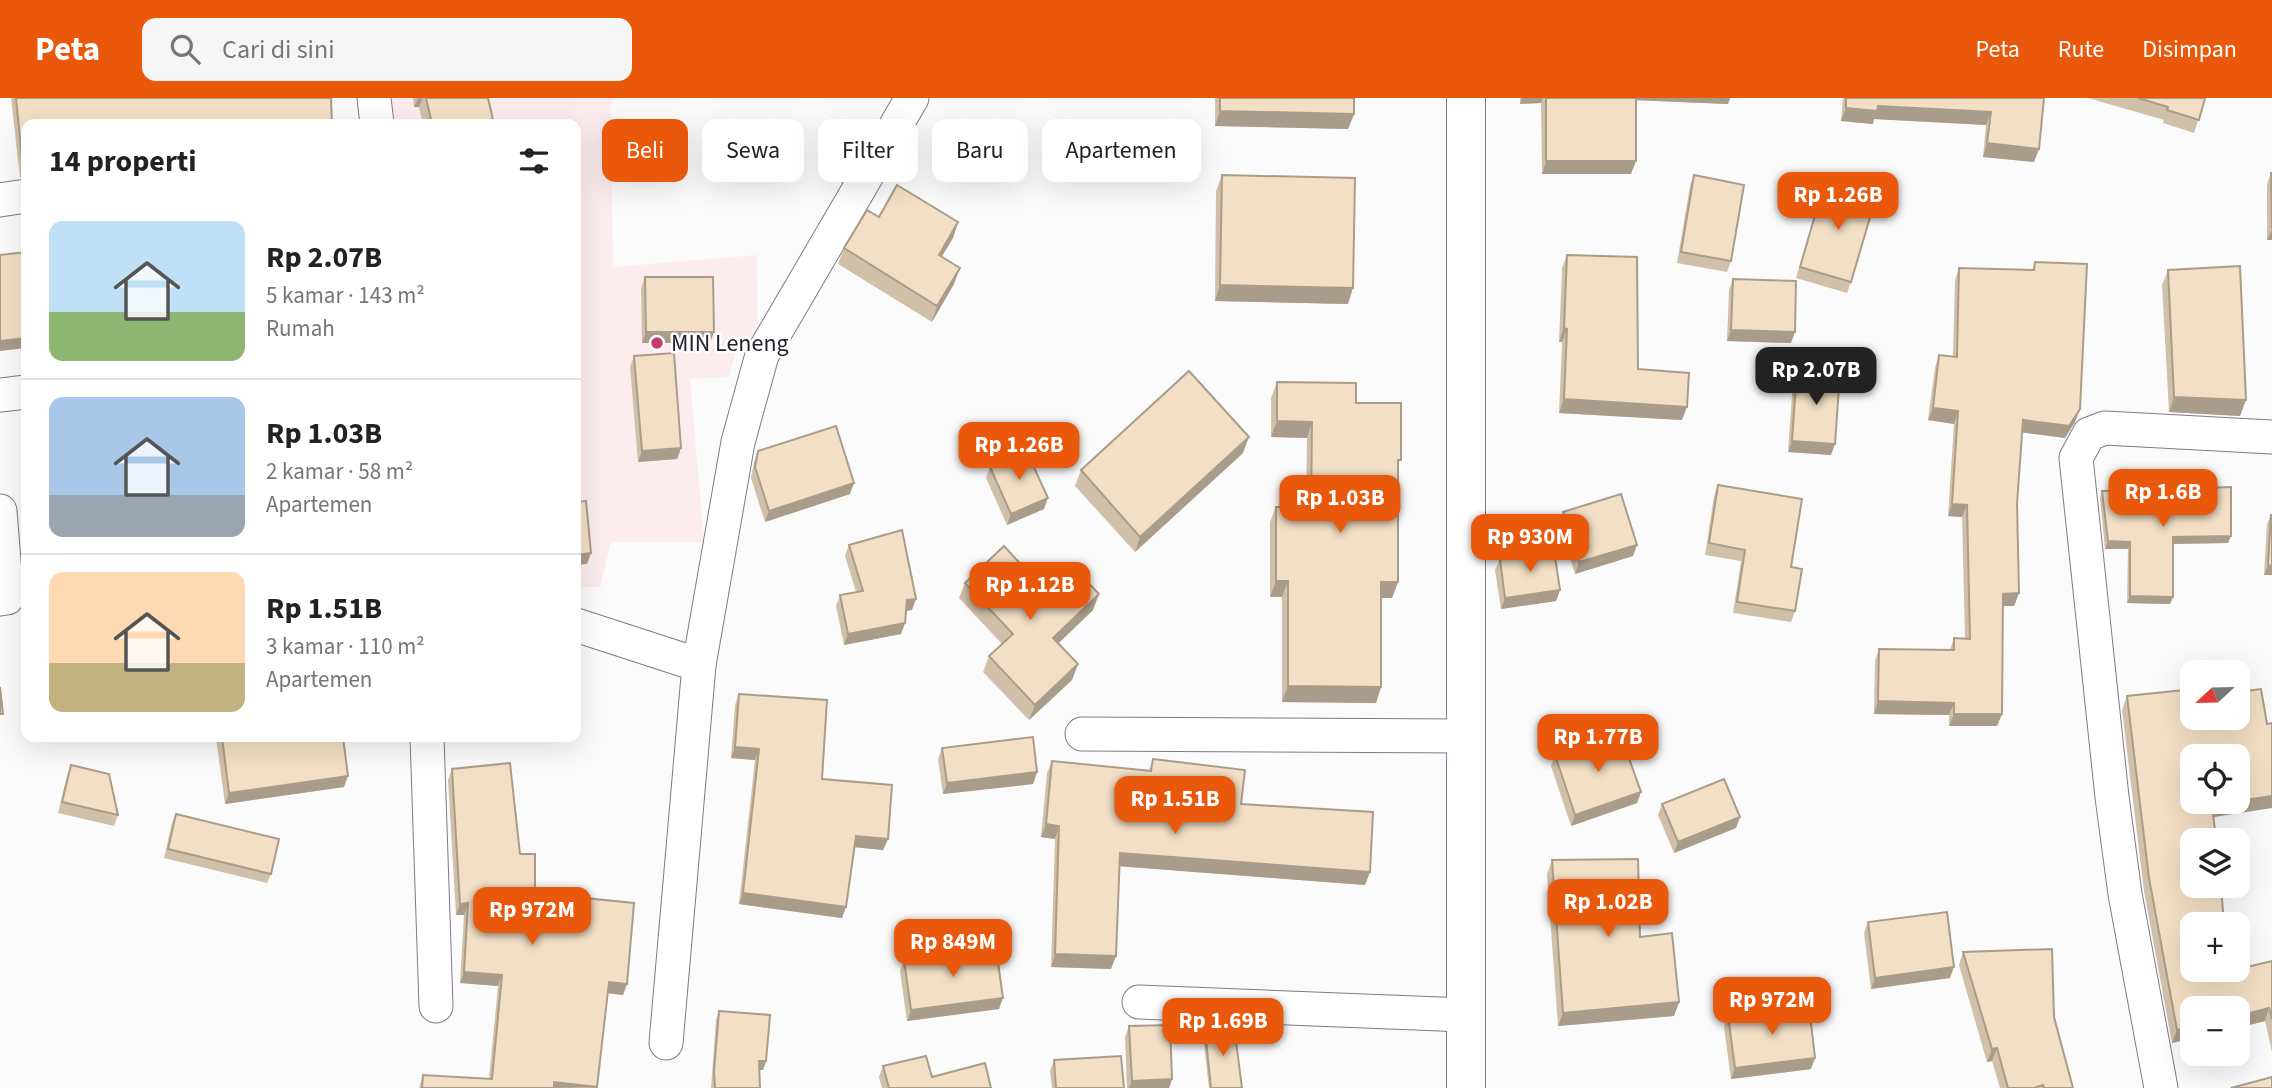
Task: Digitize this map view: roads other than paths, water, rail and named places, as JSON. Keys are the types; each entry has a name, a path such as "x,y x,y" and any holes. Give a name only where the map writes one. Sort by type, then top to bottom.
{"street":[{"path":"374,98 376,119"},
{"path":"666,1043 699,665 738,442 762,355 912,98"},
{"path":"1465,98 1466,1088"},
{"path":"0,200 21,197"},
{"path":"0,395 21,393"},
{"path":"2161,1088 2125,894 2076,457 2089,434 2105,428 2272,437"},
{"path":"0,511 11,598"},
{"path":"581,627 699,665"},
{"path":"1082,734 1465,736"},
{"path":"427,742 436,1006"},
{"path":"1139,1002 1465,1015"}],"place":[{"name":"MIN Leneng","path":"657,343"}]}
